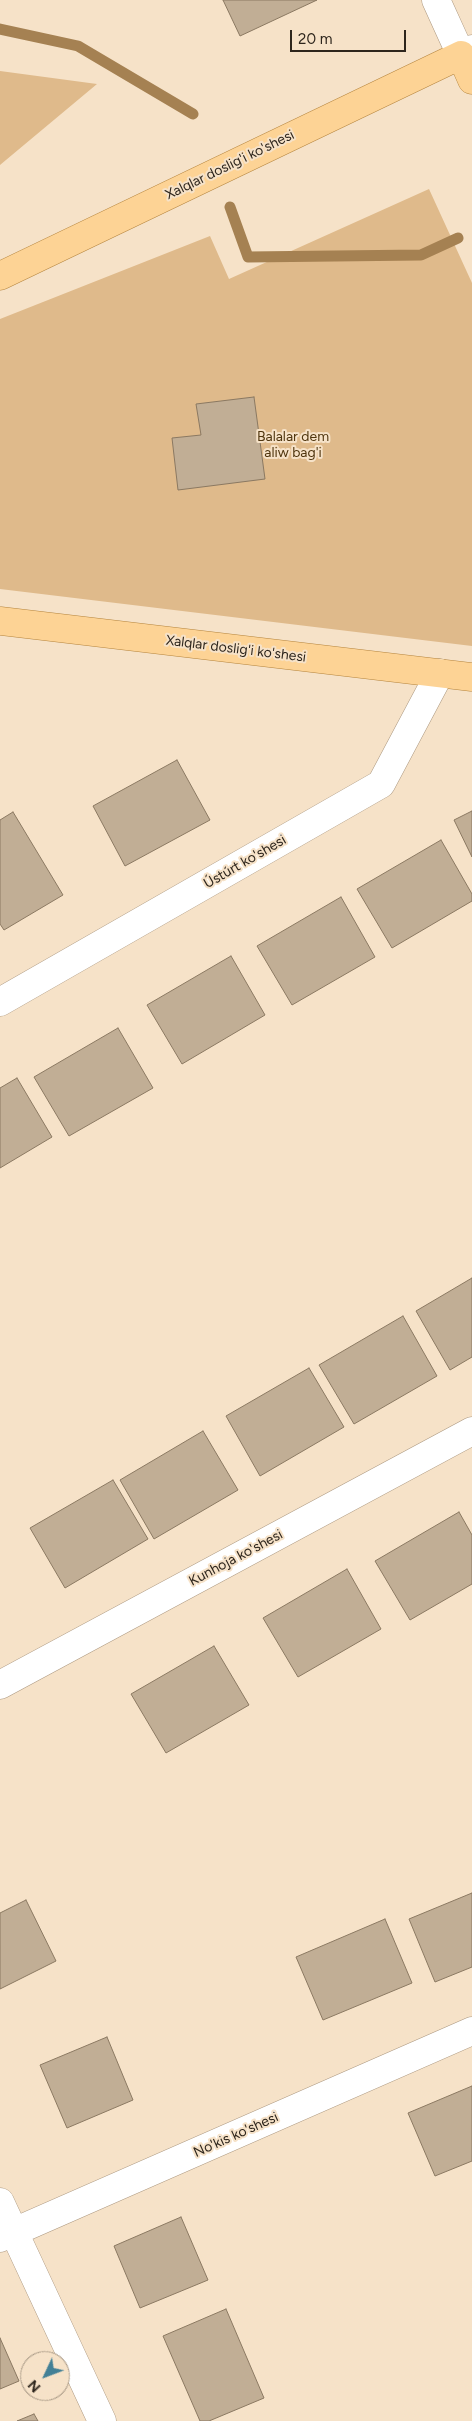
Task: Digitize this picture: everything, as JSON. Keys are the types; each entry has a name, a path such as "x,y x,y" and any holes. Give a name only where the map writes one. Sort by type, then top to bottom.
{"main road":[{"path":"466,52 472,80"},
{"name":"Xalqlar doslig'i ko'shesi","path":"0,276 466,52"},
{"name":"Xalqlar doslig'i ko'shesi","path":"0,621 472,677"}],"street":[{"path":"436,0 466,52"},
{"name":"Ústúrt ko'shesi","path":"0,1002 381,784 440,673"},
{"name":"Kunhoja ko'shesi","path":"0,1685 472,1431"},
{"name":"No'kis ko'shesi","path":"8,2235 472,2031"},
{"path":"0,2202 8,2235 102,2421"}],"green space":[{"path":"0,71 97,84 0,165"},
{"name":"Balalar dem aliw bag'i","path":"429,189 472,283 472,646 0,589 0,319 210,236 229,279"}],"building":[{"path":"223,0 317,0 240,36"},
{"path":"254,397 265,479 178,490 172,438 201,435 196,404"},
{"path":"177,760 210,820 125,866 93,806"},
{"path":"472,811 472,857 454,820"},
{"path":"13,812 63,895 4,930 0,924 0,820"},
{"path":"441,840 472,894 472,901 392,948 357,889"},
{"path":"341,897 375,957 292,1005 257,946"},
{"path":"231,956 265,1015 182,1064 147,1005"},
{"path":"118,1028 153,1088 69,1136 34,1077"},
{"path":"17,1078 52,1137 0,1168 0,1088"},
{"path":"472,1278 472,1357 450,1370 416,1311"},
{"path":"403,1316 437,1376 354,1424 319,1365"},
{"path":"309,1368 344,1427 260,1476 226,1416"},
{"path":"203,1431 238,1490 154,1539 120,1480"},
{"path":"113,1480 148,1539 65,1588 30,1528"},
{"path":"459,1512 472,1535 472,1584 410,1620 375,1561"},
{"path":"347,1569 381,1629 298,1677 263,1618"},
{"path":"214,1646 249,1705 166,1753 131,1694"},
{"path":"472,1893 472,1967 435,1982 409,1919"},
{"path":"26,1900 56,1961 0,1989 0,1913"},
{"path":"385,1919 412,1983 323,2020 296,1957"},
{"path":"107,2037 133,2100 67,2128 40,2065"},
{"path":"472,2086 472,2161 435,2176 408,2113"},
{"path":"181,2217 208,2280 140,2308 114,2246"},
{"path":"226,2309 264,2398 209,2421 200,2421 163,2336"},
{"path":"0,2338 19,2381 0,2389"},
{"path":"34,2414 38,2421 17,2421"}],"waterway":[{"path":"0,29 78,46 193,114"},
{"path":"230,207 248,257 421,255 458,238"}]}
